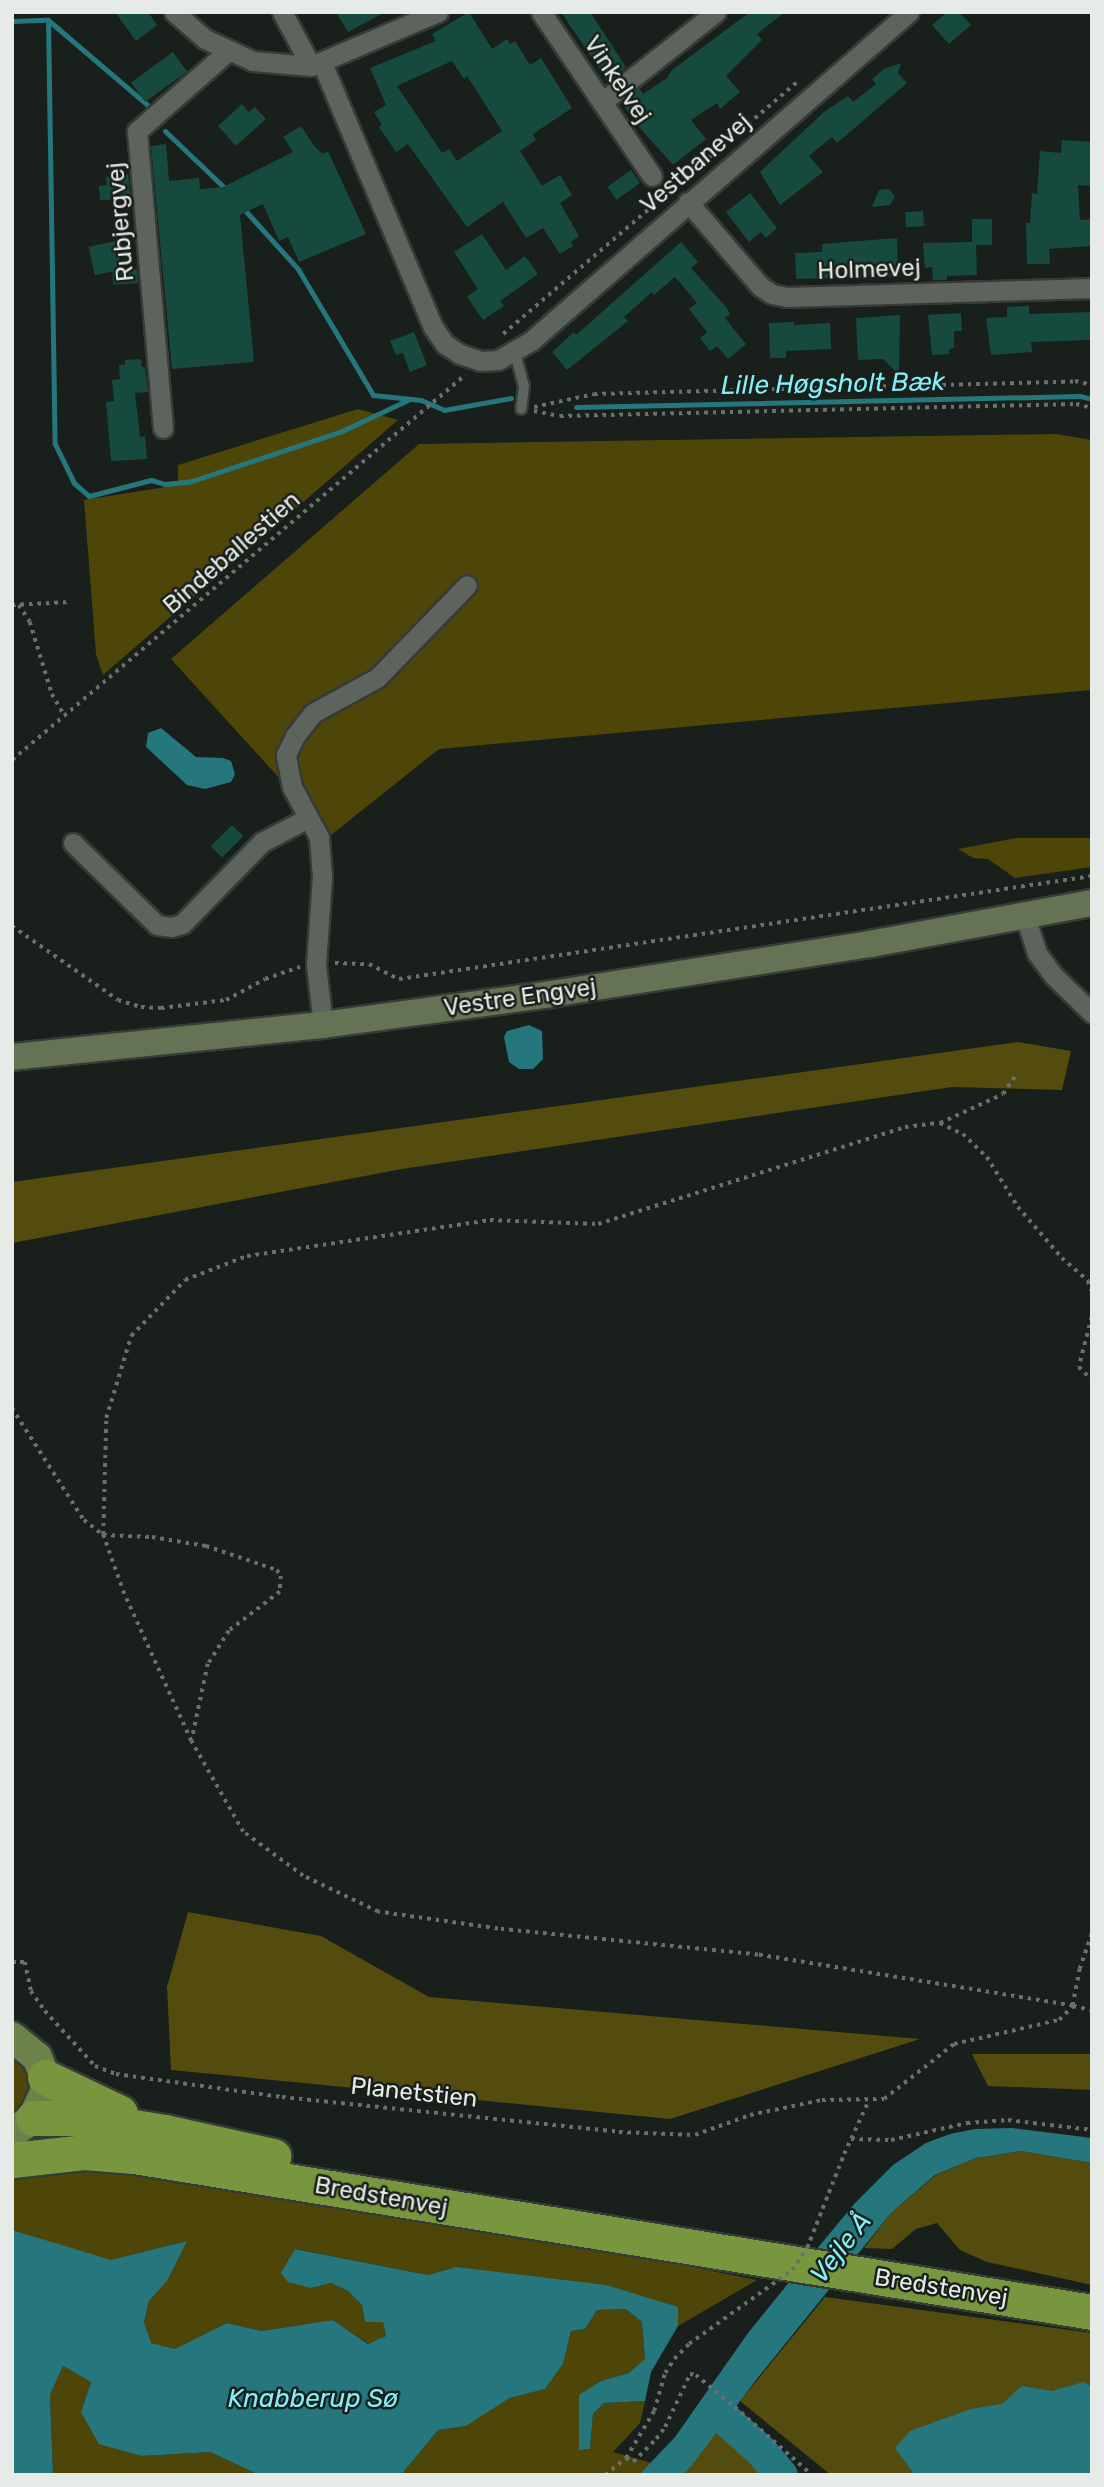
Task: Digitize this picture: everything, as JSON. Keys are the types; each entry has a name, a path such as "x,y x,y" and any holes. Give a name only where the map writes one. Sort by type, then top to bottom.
{"highway":[{"name":"Bredstenvej","path":"45,2077 165,2132"},
{"name":"Bredstenvej","path":"23,2126 78,2118 165,2132 750,2255"},
{"name":"Bredstenvej","path":"12,2160 84,2152 118,2154 1092,2312"}],"main road":[{"path":"12,2035 37,2057 45,2077 45,2092 23,2126"}],"street":[{"path":"174,12 205,39 253,61 316,65 438,12"},
{"name":"Vestbanevej","path":"282,12 316,65 433,327 445,344 460,354 480,360 498,360 515,353 909,12"},
{"name":"Vinkelvej","path":"541,12 652,176"},
{"path":"602,102 716,12"},
{"name":"Rubjergvej","path":"163,428 137,131 228,51"},
{"name":"Holmevej","path":"688,202 760,286 780,296 1092,288"},
{"path":"323,1025 316,965 322,877 319,837 292,787 286,755 295,736 313,713 377,678 467,585"},
{"path":"73,843 157,925 171,927 182,924 262,842 308,818"},
{"name":"Vestre Engvej","path":"12,1057 323,1025 551,995 870,944 1092,903"},
{"path":"1025,916 1037,953 1055,976 1092,1013"}],"lane":[{"path":"515,353 524,386 522,409"}],"path":[{"path":"501,336 810,73"},
{"path":"652,176 649,188 671,216"},
{"name":"Bindeballestien","path":"12,760 165,633 472,369"},
{"path":"522,409 594,394 1075,381 1092,385"},
{"path":"522,409 560,416 1076,404 1092,408"},
{"path":"12,605 70,602"},
{"path":"19,605 30,622 52,694 63,713"},
{"path":"12,926 118,1000 141,1007 161,1008 226,1000 292,969 316,965 348,961 369,964 399,979 1092,876"},
{"path":"1015,1076 1003,1094 940,1123 905,1127 598,1224 490,1220 247,1256 185,1280 131,1336 106,1418 103,1535 124,1594 191,1741 243,1832 303,1876 378,1912 498,1929 758,1955 1092,2010"},
{"path":"940,1123 963,1134 987,1157 1018,1207 1062,1258 1088,1281 1092,1291"},
{"path":"1092,1317 1079,1367 1092,1380"},
{"path":"12,1408 84,1520 103,1535 152,1537 206,1546 277,1570 281,1576 280,1592 229,1632 208,1664 191,1741"},
{"path":"605,2475 625,2459 654,2412 665,2373 674,2359 689,2344 780,2281 802,2257 868,2102 884,2099 954,2044 1059,2020 1073,2006 1080,1969 1092,1934"},
{"name":"Planetstien","path":"12,1962 25,1962 31,1991 45,2011 95,2066 116,2074 282,2097 662,2133 695,2134 750,2115 822,2100 868,2102"},
{"path":"851,2139 891,2140 967,2123 1008,2120 1092,2130"},
{"path":"625,2459 633,2462 656,2439 665,2427 690,2374 696,2375 744,2414 812,2475"}],"shaded area":[{"path":"358,409 398,420 103,675 96,654 84,500 178,485 178,465"},
{"path":"1056,434 1092,440 1092,690 439,749 331,835 171,659 419,444"},
{"path":"1017,838 1092,838 1092,867 1015,878 988,859 973,858 958,849"},
{"path":"1018,1042 1071,1051 1062,1090 952,1087 402,1169 12,1243 12,1182"},
{"path":"188,1912 321,1936 429,1997 920,2039 670,2119 171,2070 167,1987"},
{"path":"12,2050 27,2064 31,2095 12,2120"},
{"path":"972,2054 1092,2054 1092,2090 988,2086"},
{"path":"1021,2151 1092,2163 1092,2285 987,2262 960,2250 937,2223 916,2229 892,2249 864,2248 891,2213 936,2175 976,2158"},
{"path":"87,2163 420,2213 757,2280 678,2326 678,2307 456,2267 428,2275 296,2249 311,2288 331,2283 348,2291 362,2305 365,2322 383,2322 386,2336 369,2344 333,2320 261,2331 227,2323 175,2349 150,2343 144,2322 149,2301 167,2281 186,2241 111,2261 12,2230 12,2175"},
{"path":"825,2297 1092,2333 1092,2475 831,2475 740,2401"},
{"path":"626,2309 642,2322 645,2360 629,2373 601,2381 579,2396 579,2450 590,2449 593,2414 604,2403 645,2401 640,2423 613,2452 652,2463 639,2475 401,2475 438,2430 466,2426 510,2398 545,2389 563,2364 571,2331 585,2329 597,2310"},
{"path":"63,2366 91,2382 81,2412 142,2456 210,2452 259,2475 53,2475 50,2395"},
{"path":"726,2420 771,2475 682,2475"}],"water":[{"path":"161,728 196,757 231,761 235,774 231,782 205,789 187,785 146,747 148,733"},
{"path":"529,1025 542,1031 543,1059 533,1069 519,1069 509,1062 504,1037 507,1031"},
{"name":"Vejle Å","path":"1012,2128 1092,2138 1092,2163 1021,2151 976,2158 935,2175 891,2213 756,2380 692,2465 682,2475 639,2475 675,2437 748,2333 786,2286 855,2203 893,2165 926,2143 950,2134 975,2129"},
{"name":"Knabberup Sø","path":"12,2230 111,2260 187,2241 167,2281 149,2301 144,2322 151,2343 175,2349 227,2323 261,2331 333,2320 368,2344 386,2336 383,2322 365,2322 362,2305 348,2291 331,2283 311,2288 288,2282 281,2273 295,2249 428,2275 456,2267 606,2285 678,2307 678,2326 651,2372 645,2401 604,2403 593,2414 590,2449 579,2450 579,2395 601,2381 629,2373 645,2359 642,2322 626,2309 597,2310 585,2329 571,2331 563,2364 545,2389 510,2398 466,2426 438,2430 401,2475 259,2475 210,2452 142,2456 99,2444 81,2412 91,2382 63,2366 50,2395 53,2475 12,2475"},
{"path":"1083,2382 1092,2387 1092,2475 915,2475 895,2448 910,2431 971,2409 1002,2404 1022,2386 1052,2391"}],"building":[{"path":"115,12 148,12 157,25 136,41"},
{"path":"336,12 385,12 348,32"},
{"path":"469,12 492,49 507,39 510,44 515,41 530,65 541,58 572,108 533,134 536,140 520,151 542,186 560,175 572,195 560,203 579,236 571,242 573,246 560,254 543,228 526,238 503,202 467,227 408,144 396,152 379,127 382,125 374,112 386,105 370,68 436,41 432,34","holes":["452,61 464,79 467,76 502,131 457,161 449,149 442,153 397,86"]},
{"path":"561,12 590,12 626,67 608,82"},
{"path":"750,12 785,12 757,34 762,40 726,76 740,92 720,109 717,103 691,120 706,139 673,165 621,102 639,88 643,94 667,78 672,70"},
{"path":"947,12 959,12 971,25 949,44 932,25"},
{"path":"173,52 187,71 145,102 131,83"},
{"path":"901,63 898,73 907,83 837,143 832,137 809,156 823,172 780,205 760,172 825,111 848,96 853,102 876,84 872,79 884,69"},
{"path":"242,104 249,112 255,107 266,119 236,146 218,126"},
{"path":"301,126 315,147 323,154 328,151 366,234 299,262 288,237 279,241 263,204 240,215 254,362 172,369 151,146 166,144 169,181 199,178 200,189 223,187 293,152 283,137"},
{"path":"1062,140 1092,142 1092,186 1078,185 1080,220 1092,219 1092,246 1049,249 1050,264 1027,264 1026,223 1030,223 1032,193 1037,194 1040,151 1061,153"},
{"path":"631,170 640,183 616,200 607,187"},
{"path":"128,174 131,199 100,200 99,186 107,185 106,177"},
{"path":"889,189 895,197 890,205 872,207 879,190"},
{"path":"750,193 777,228 766,238 761,232 749,242 726,212"},
{"path":"923,211 924,226 906,227 905,212"},
{"path":"972,219 992,219 992,245 976,245 977,275 947,276 947,280 933,280 932,267 925,268 923,243 972,242"},
{"path":"482,234 506,270 525,256 538,274 500,301 504,306 483,320 467,297 478,289 454,252"},
{"path":"897,238 898,276 854,278 853,269 828,270 829,278 796,279 795,253 822,252 822,244"},
{"path":"116,241 122,269 95,275 89,247"},
{"path":"681,242 698,262 691,268 726,307 730,314 725,318 746,344 728,359 717,346 710,351 700,338 707,332 689,309 697,303 675,277 654,295 652,292 624,317 628,321 567,370 552,352 574,332 576,335"},
{"path":"137,269 138,283 113,285 112,271"},
{"path":"1029,306 1029,314 1092,312 1091,340 1031,342 1032,352 991,355 986,318 1007,317 1007,307"},
{"path":"961,313 962,331 954,331 954,348 949,349 949,354 932,355 928,315"},
{"path":"900,315 899,375 883,359 858,360 856,318"},
{"path":"794,322 794,325 830,323 831,349 786,351 786,358 770,358 769,323"},
{"path":"414,332 427,365 410,372 403,353 396,355 390,341"},
{"path":"141,359 142,367 145,367 148,392 135,393 140,437 145,436 147,459 111,461 106,402 114,401 112,380 120,379 119,365 125,365 125,360"},
{"path":"232,825 243,836 222,858 211,846"}],"waterway":[{"path":"48,20 55,444 74,483 89,496 151,480 165,484 192,481 342,431 410,399"},
{"name":"Lille Høgsholt Bæk","path":"12,21 48,20 151,108"},
{"name":"Lille Høgsholt Bæk","path":"165,131 229,192"},
{"name":"Lille Høgsholt Bæk","path":"242,207 298,269 373,395 421,400 444,410 511,398"},
{"name":"Lille Høgsholt Bæk","path":"576,407 1080,396 1092,399"},
{"path":"715,2410 761,2451 781,2475"}]}
